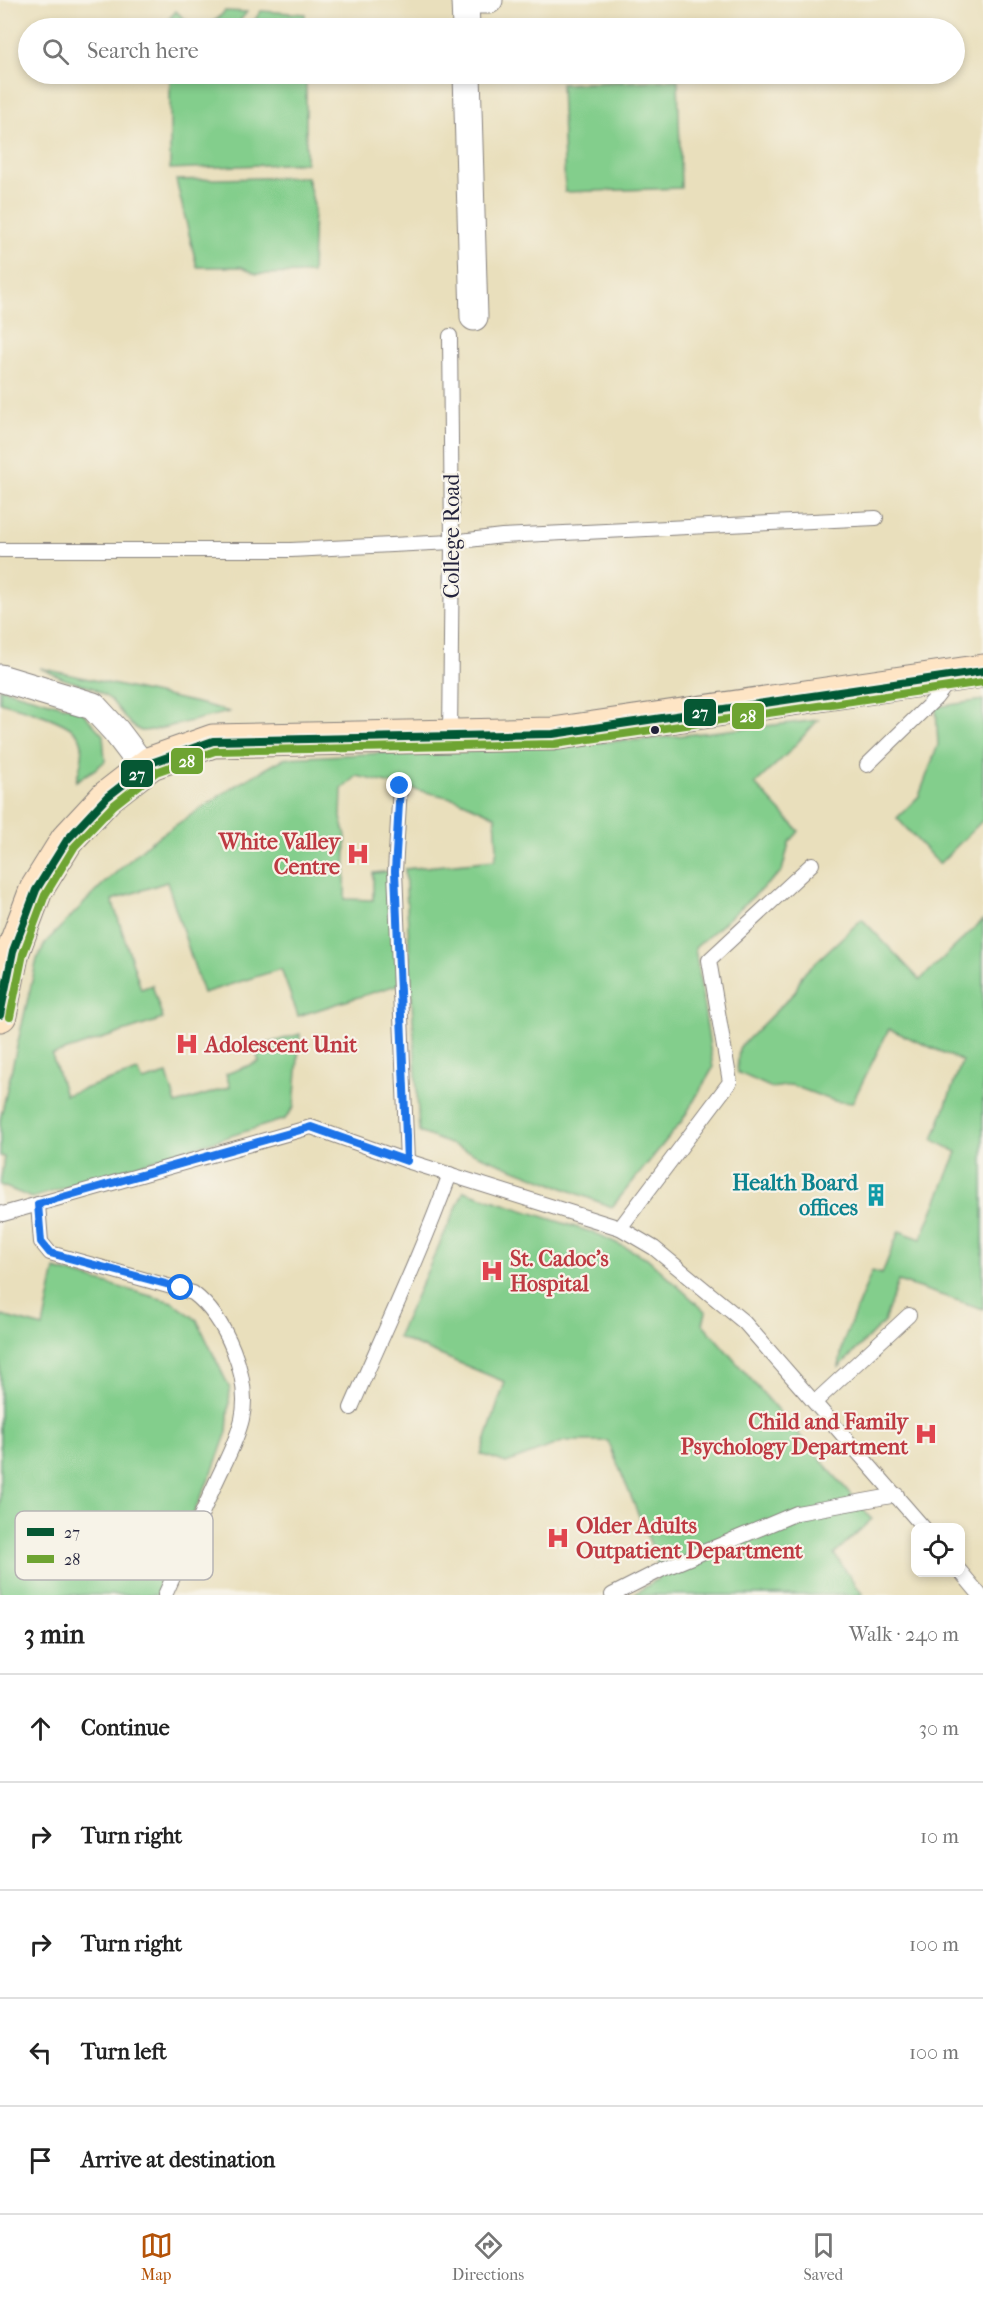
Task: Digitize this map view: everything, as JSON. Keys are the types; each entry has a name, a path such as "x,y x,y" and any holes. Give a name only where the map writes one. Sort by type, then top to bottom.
{"street":[{"path":"466,18 465,0 489,0"},
{"path":"467,84 474,316"},
{"path":"0,1015 13,951 36,890 67,840 107,797 151,763 213,741 553,734 968,673"},
{"path":"0,678 93,706 117,731 144,768"}],"lane":[{"name":"College Road","path":"450,336 452,542 450,737"},
{"path":"0,550 291,550 452,542 502,536 876,518"},
{"path":"867,765 936,698 968,673"},
{"path":"400,786 395,871 407,1161"},
{"path":"620,1228 730,1082 709,960 812,864"},
{"path":"0,1213 311,1127 407,1161 620,1228 654,1248 744,1322 921,1523"},
{"path":"351,1408 413,1268 450,1174"},
{"path":"38,1204 41,1242 50,1253 193,1293 206,1303 215,1316 240,1368 244,1391 242,1419 233,1445 203,1511"},
{"path":"815,1402 909,1315"},
{"path":"612,1595 663,1569 797,1513 897,1495"},
{"path":"965,1577 980,1595"},
{"path":"165,1595 172,1580"}],"green space":[{"path":"176,11 183,18 170,18"},
{"path":"225,11 247,12 242,18 219,18"},
{"path":"261,11 305,14 305,18 256,18"},
{"path":"170,84 306,84 306,163 170,169"},
{"path":"561,84 678,84 681,188 565,192"},
{"path":"307,177 314,205 312,273 256,274 242,267 197,267 176,180"},
{"path":"40,668 229,712 141,731 131,725 111,700 93,688 64,679"},
{"path":"0,688 81,711 103,735 105,761 76,781 82,752 78,735 73,729 54,719 0,702"},
{"path":"983,700 983,820 939,864 897,818 919,796 938,745 936,707"},
{"path":"818,720 755,784 799,831 789,843 782,871 695,948 713,1068 682,1121 612,1207 419,1132 405,869 495,860 497,849 495,816 456,799 357,776 342,789 341,818 346,836 345,899 373,900 373,873 395,871 400,984 298,1016 281,969 203,993 167,882 112,900 141,989 152,985 163,1019 52,1055 65,1095 138,1071 143,1081 167,1074 176,1104 230,1087 226,1074 259,1062 255,1047 300,1034 294,1107 285,1119 32,1198 0,1185 4,1157 0,1156 0,1120 37,959 46,942 101,886 149,843 233,787 285,758 640,740"},
{"path":"862,919 920,980 983,920 983,1309 898,1281 884,1322 839,1367 843,1342 872,1271 882,1274 899,1231 921,1239 957,1152 933,1140 962,1061 889,1029 852,1103 834,1101 791,1085 772,1088 737,1072 739,1048 795,992 802,975"},
{"path":"464,1191 600,1235 647,1258 706,1312 703,1324 872,1519 834,1554 863,1595 633,1595 658,1579 656,1557 608,1441 565,1441 506,1463 481,1454 505,1382 397,1337"},
{"path":"55,1269 172,1302 197,1320 230,1389 227,1432 195,1511 15,1511 15,1580 164,1580 157,1595 0,1595 0,1325 2,1316 43,1327"}],"transit line":[{"name":"27","path":"0,1015 13,951 36,890 67,840 107,797 151,763 213,741 553,734 983,671"},
{"name":"28","path":"10,1017 23,954 45,895 75,846 114,805 156,772 215,751 555,744 983,682"}],"place":[{"name":"White Valley Centre","path":"358,854"},
{"name":"Adolescent Unit","path":"187,1044"},
{"name":"Health Board offices","path":"876,1195"},
{"name":"St. Cadoc's Hospital","path":"492,1271"},
{"name":"Child and Family Psychology Department","path":"926,1434"},
{"name":"Older Adults Outpatient Department","path":"558,1538"}],"route":[{"path":"181,1288 50,1253 41,1242 38,1204 311,1127 407,1161 395,871 400,786"}]}
